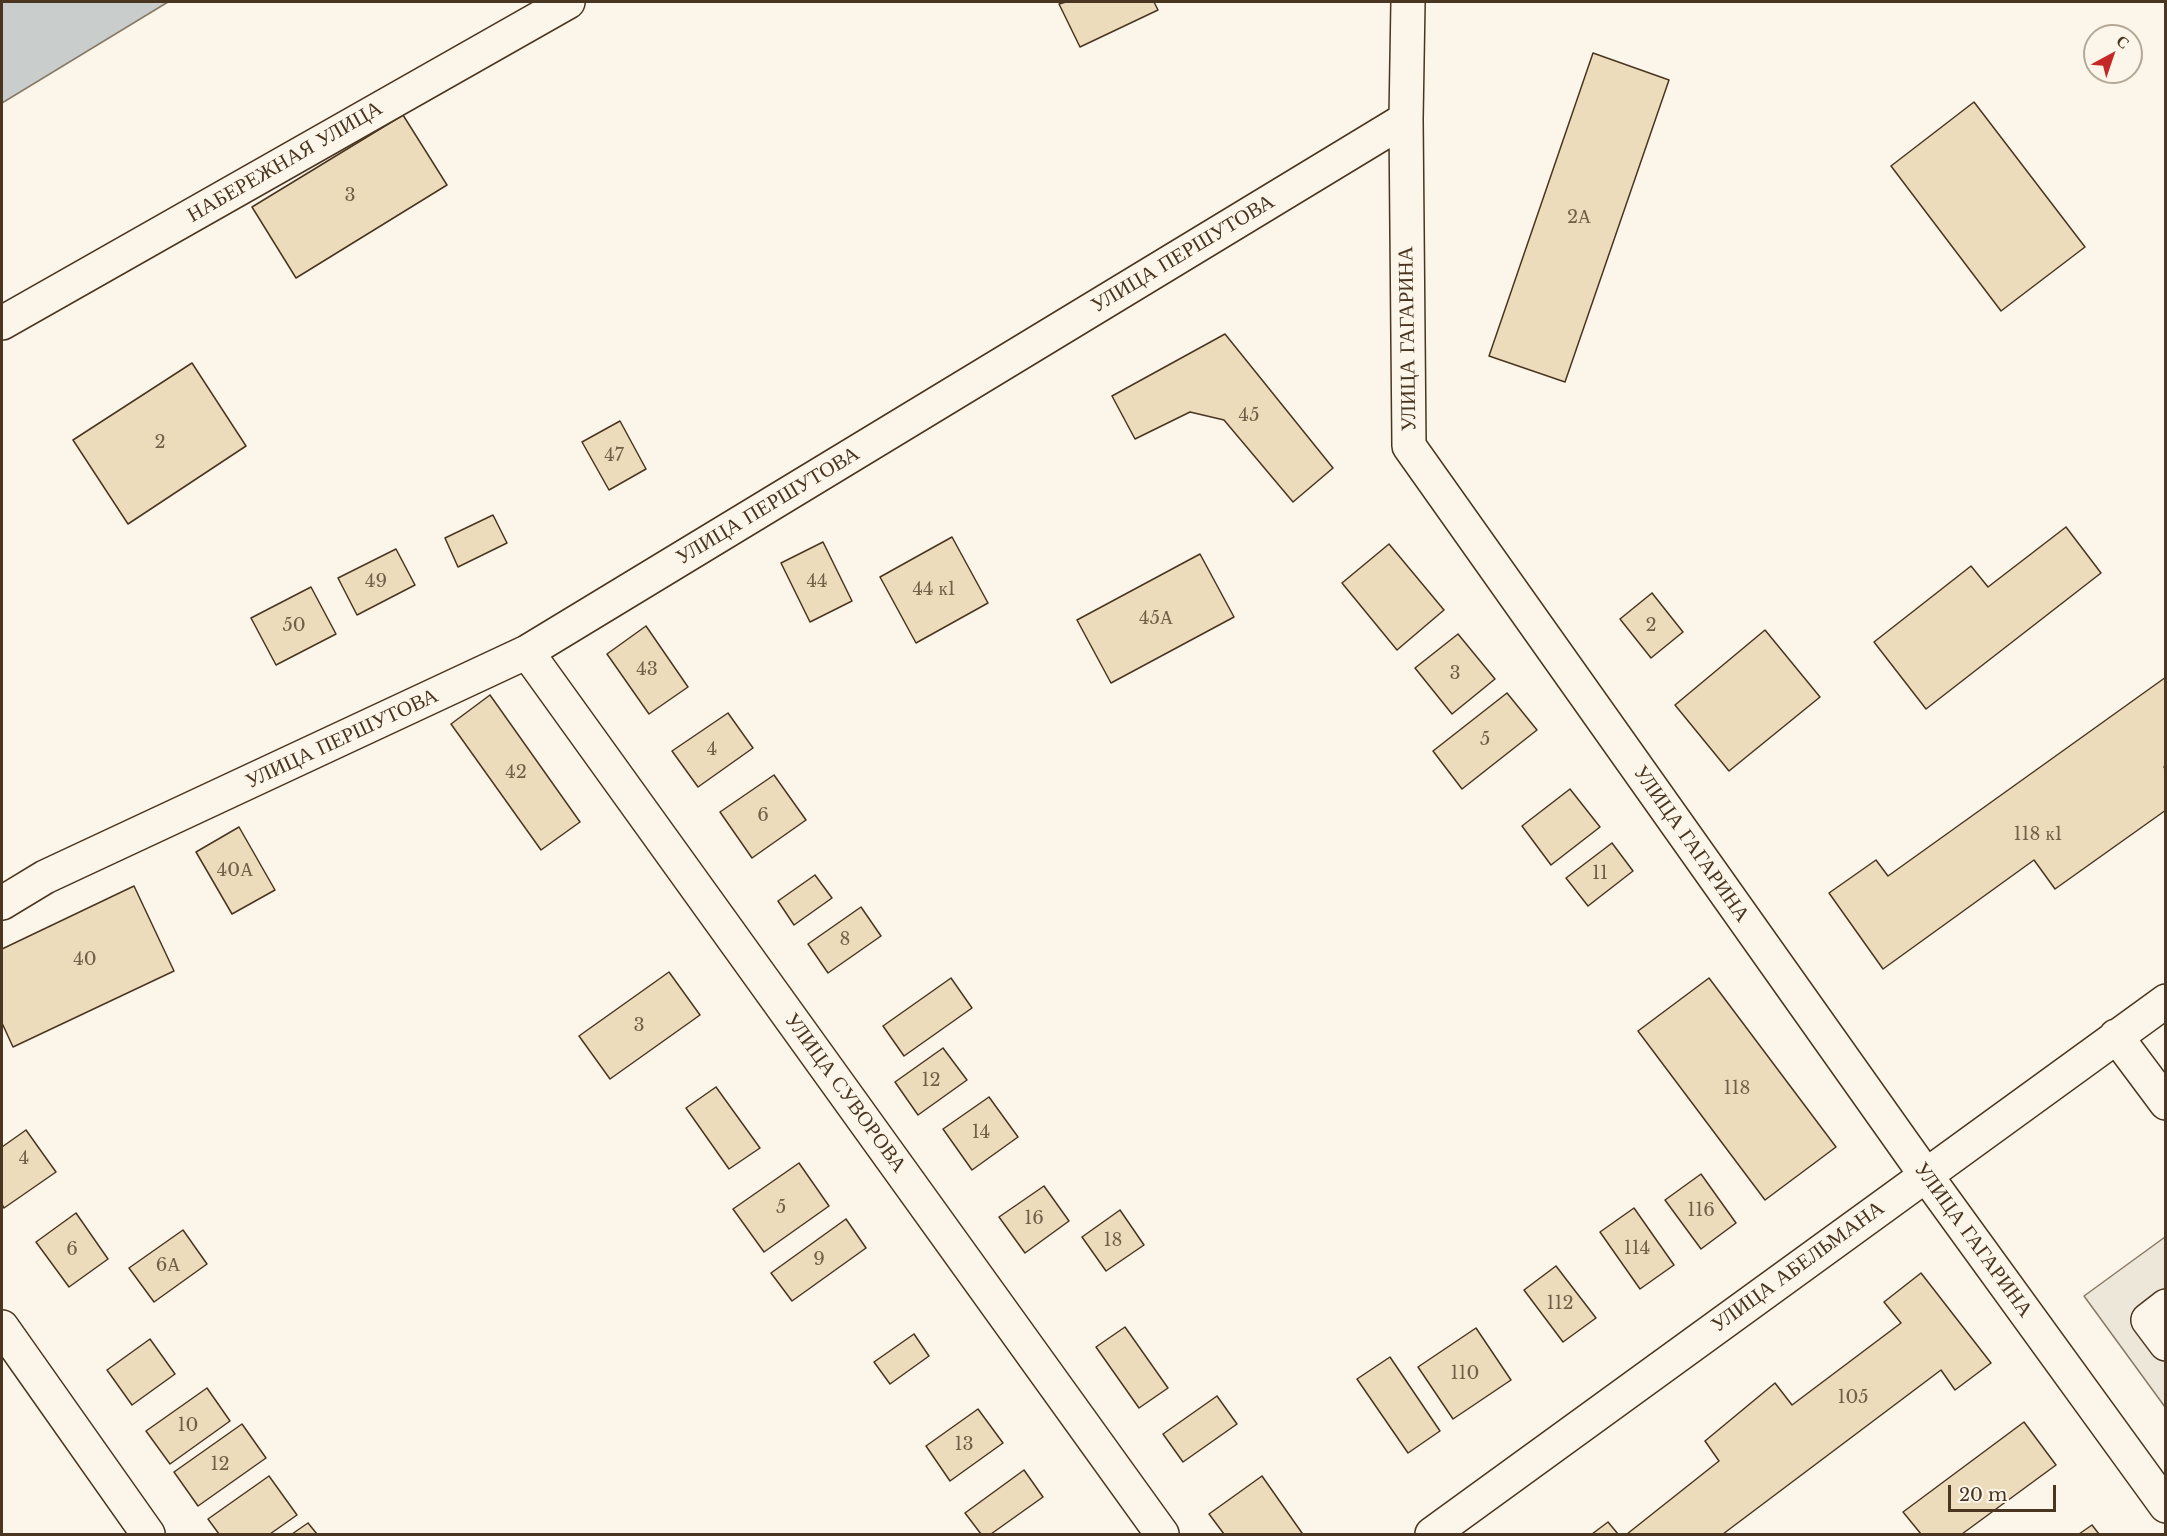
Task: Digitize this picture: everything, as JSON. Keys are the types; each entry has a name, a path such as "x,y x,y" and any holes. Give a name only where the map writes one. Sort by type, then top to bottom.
{"street":[{"name":"НАБЕРЕЖНАЯ УЛИЦА","path":"2,323 568,2"},
{"path":"1406,119 1408,2"},
{"name":"УЛИЦА ПЕРШУТОВА","path":"2,903 56,872 527,652 1406,119"},
{"name":"УЛИЦА ГАГАРИНА","path":"1406,119 1409,446 1925,1174 2163,1497"},
{"name":"УЛИЦА СУВОРОВА","path":"527,652 1162,1534"},
{"name":"УЛИЦА АБЕЛЬМАНА","path":"1432,1534 2166,1000"},
{"path":"2116,1036 2166,1103"},
{"path":"2166,1306 2148,1320 2166,1344"},
{"path":"2,1327 148,1534"}],"shaded area":[{"path":"2,2 168,2 2,103"},
{"path":"2165,1237 2165,1407 2084,1296"}],"building":[{"path":"1066,2 1154,2 1158,10 1080,47 1059,4"},
{"path":"1593,53 1669,80 1565,382 1489,356"},
{"path":"1974,102 2085,247 2001,311 1891,166"},
{"path":"403,115 447,185 296,278 252,207"},
{"path":"1225,334 1333,468 1293,502 1224,420 1190,412 1135,439 1112,396"},
{"path":"192,363 246,446 128,524 73,440"},
{"path":"620,421 646,469 609,490 582,442"},
{"path":"493,515 507,543 458,567 445,538"},
{"path":"2066,527 2101,573 1926,709 1874,642 1971,566 1988,587"},
{"path":"952,537 988,603 916,643 880,577"},
{"path":"823,542 852,601 810,622 781,563"},
{"path":"1389,544 1444,610 1397,650 1342,583"},
{"path":"396,549 415,585 357,615 338,578"},
{"path":"1200,554 1234,617 1111,683 1077,620"},
{"path":"311,587 336,634 276,665 251,618"},
{"path":"1652,593 1683,632 1651,658 1620,619"},
{"path":"646,626 688,687 649,714 607,654"},
{"path":"1765,630 1820,697 1729,771 1675,705"},
{"path":"1458,634 1495,679 1452,714 1415,668"},
{"path":"2166,677 2166,766 2164,767 2166,770 2166,810 2055,889 2034,860 1883,969 1829,893 1876,860 1888,876"},
{"path":"1507,693 1537,730 1462,789 1433,751"},
{"path":"490,695 580,822 541,850 451,724"},
{"path":"728,713 753,748 698,787 672,751"},
{"path":"774,775 806,820 752,858 720,812"},
{"path":"1570,789 1600,827 1551,865 1522,826"},
{"path":"239,827 275,890 232,914 196,852"},
{"path":"1612,843 1633,871 1588,906 1566,878"},
{"path":"815,875 832,898 794,925 778,901"},
{"path":"134,886 174,971 13,1047 2,1023 2,949"},
{"path":"861,907 881,936 828,973 808,944"},
{"path":"669,972 700,1015 610,1079 579,1036"},
{"path":"951,978 972,1008 904,1056 883,1026"},
{"path":"1709,978 1836,1147 1765,1200 1638,1031"},
{"path":"943,1048 967,1080 918,1115 895,1082"},
{"path":"716,1087 760,1148 729,1169 686,1108"},
{"path":"989,1097 1018,1137 972,1170 943,1129"},
{"path":"26,1130 56,1172 4,1208 2,1204 2,1147"},
{"path":"799,1163 829,1206 764,1252 733,1209"},
{"path":"1701,1174 1736,1223 1701,1249 1665,1200"},
{"path":"1044,1186 1069,1221 1025,1253 999,1217"},
{"path":"1634,1208 1674,1265 1640,1289 1600,1232"},
{"path":"1120,1210 1144,1245 1106,1271 1082,1237"},
{"path":"76,1213 108,1259 69,1287 36,1242"},
{"path":"846,1219 866,1248 792,1301 771,1273"},
{"path":"183,1230 207,1264 154,1302 129,1268"},
{"path":"1556,1266 1596,1318 1563,1342 1524,1290"},
{"path":"1921,1273 1991,1363 1955,1390 1941,1370 1723,1534 1627,1534 1719,1461 1705,1441 1775,1383 1792,1405 1901,1323 1884,1302"},
{"path":"1125,1327 1168,1388 1139,1408 1096,1347"},
{"path":"1476,1328 1511,1380 1453,1419 1418,1367"},
{"path":"914,1334 929,1356 890,1384 874,1362"},
{"path":"150,1339 175,1374 132,1405 107,1370"},
{"path":"1390,1357 1440,1431 1408,1453 1357,1379"},
{"path":"207,1388 230,1421 170,1464 146,1431"},
{"path":"1217,1396 1237,1424 1183,1462 1163,1434"},
{"path":"978,1409 1003,1443 950,1481 926,1446"},
{"path":"2024,1422 2056,1465 1962,1534 1921,1534 1903,1512"},
{"path":"242,1424 266,1458 198,1506 174,1472"},
{"path":"1024,1470 1043,1497 991,1534 981,1534 965,1513"},
{"path":"269,1476 297,1515 270,1534 219,1534 208,1519"},
{"path":"1262,1476 1302,1533 1224,1534 1209,1514"},
{"path":"1608,1522 1618,1534 1592,1534"},
{"path":"308,1523 317,1534 292,1534"},
{"path":"2092,1525 2099,1534 2079,1534"}]}
